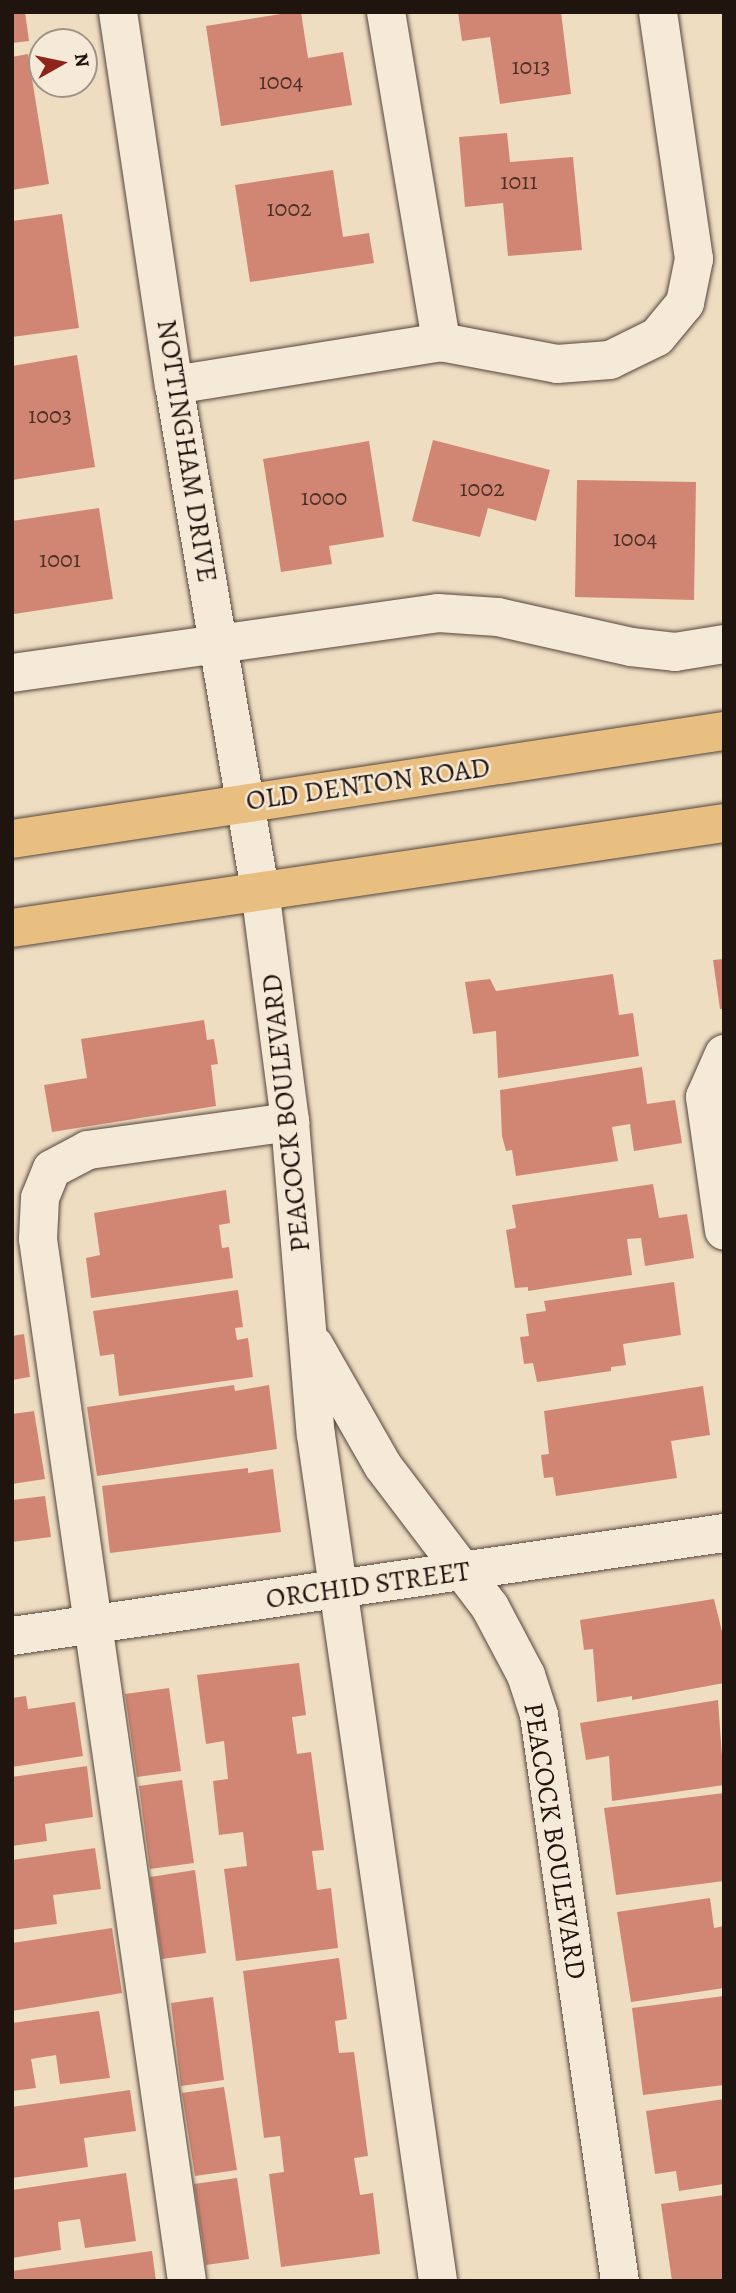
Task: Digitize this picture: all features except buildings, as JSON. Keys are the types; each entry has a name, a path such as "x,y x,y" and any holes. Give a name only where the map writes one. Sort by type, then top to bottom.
{"main road":[{"name":"OLD DENTON ROAD","path":"12,839 724,731"},
{"path":"12,928 724,823"}],"street":[{"name":"NOTTINGHAM DRIVE","path":"118,12 174,386 260,890"},
{"path":"386,12 441,342"},
{"path":"174,386 441,342 558,364 610,360 657,337 685,303 694,259 658,12"},
{"path":"12,673 218,641 438,613 498,617 675,652 724,644"},
{"name":"PEACOCK BOULEVARD","path":"260,890 290,1122 316,1435 438,2281"},
{"path":"724,1054 705,1097 724,1231"},
{"path":"187,2281 38,1239 40,1198 52,1169 89,1150 290,1122"},
{"name":"PEACOCK BOULEVARD","path":"309,1337 383,1466 465,1572 504,1630 539,1714 620,2281"},
{"name":"ORCHID STREET","path":"12,1636 724,1534"}]}
